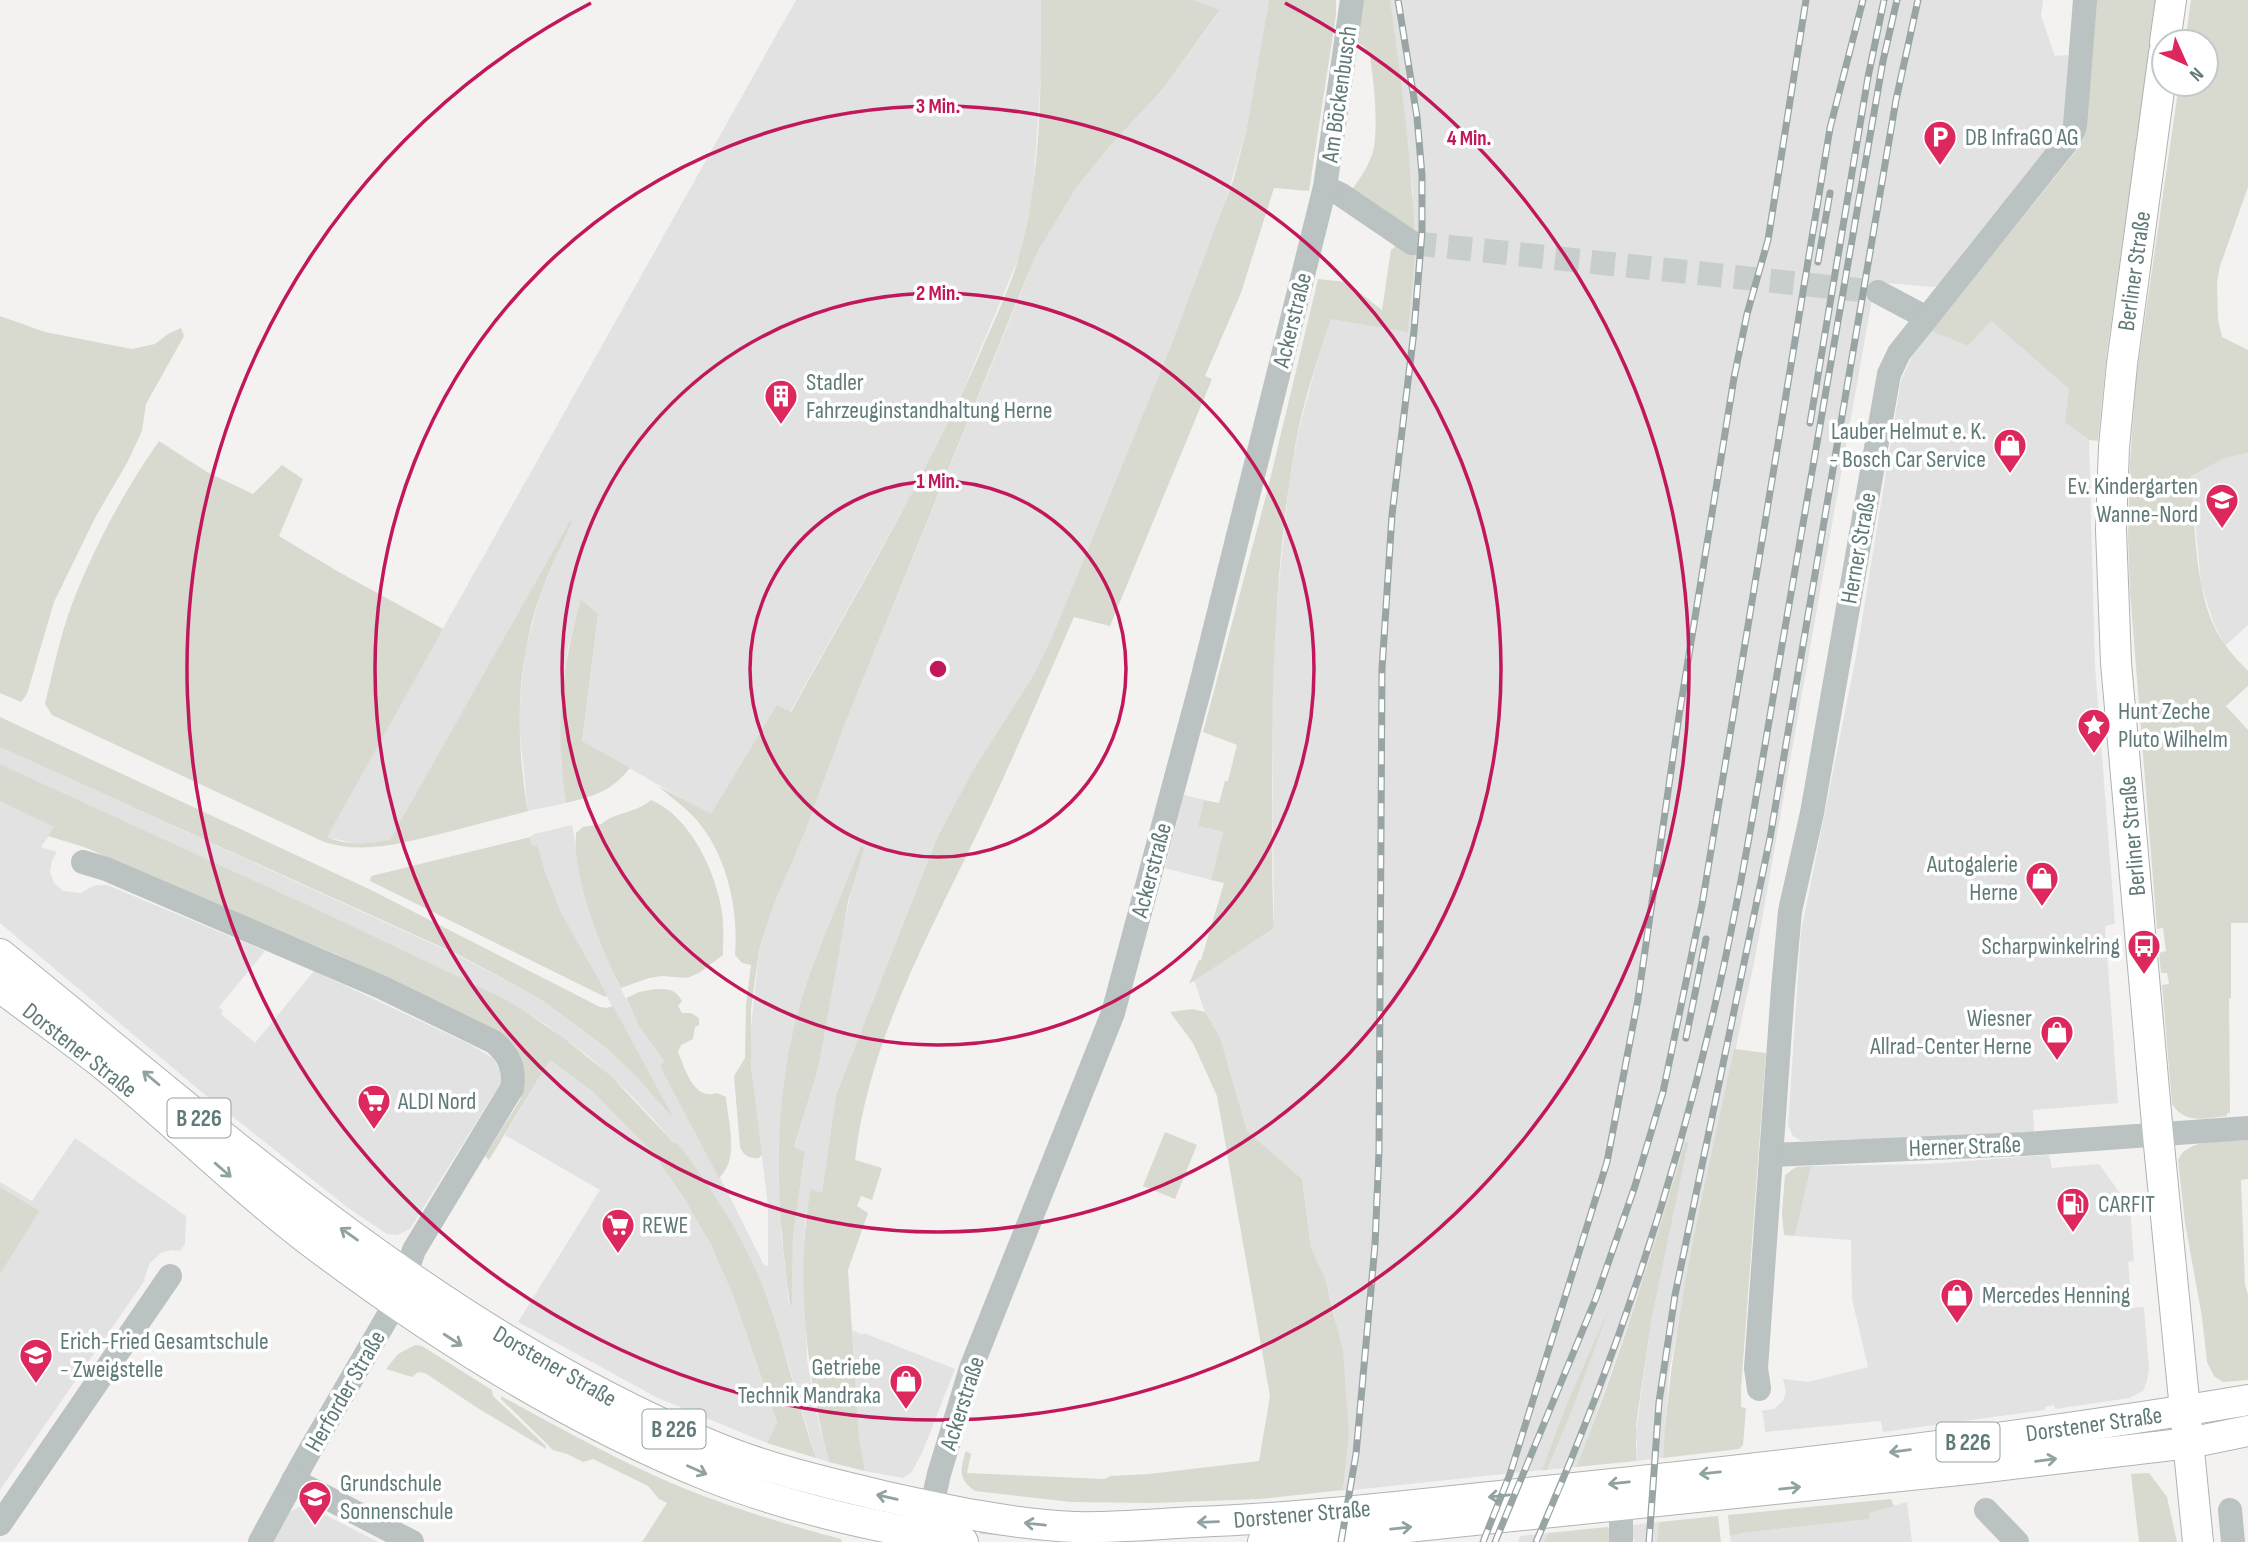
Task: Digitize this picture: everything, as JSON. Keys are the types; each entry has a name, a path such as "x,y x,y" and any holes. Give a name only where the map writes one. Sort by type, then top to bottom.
{"main road":[{"path":"2167,28 2171,0"},
{"name":"Berliner Straße","path":"2158,98 2122,364 2114,447 2111,530 2116,663 2158,1135 2199,1542"},
{"name":"Dorstener Straße","path":"0,954 299,1197 404,1274 542,1361 634,1410 710,1445 759,1463 843,1487 929,1521 963,1542"},
{"name":"Dorstener Straße","path":"0,987 100,1062 266,1206 395,1304 526,1385 600,1425 711,1477 839,1517 929,1521 976,1517 1074,1527 1246,1520 1338,1513 1840,1459 2248,1401"},
{"name":"Dorstener Straße","path":"1263,1542 1978,1468 2189,1443 2248,1432"}],"street":[{"name":"Am Böckenbusch","path":"1325,187 1352,0"},
{"name":"Herner Straße","path":"1759,1389 1756,1368 1790,911 1812,813 1889,373 1899,353 2070,138 2076,126 2085,0"},
{"path":"1325,187 1340,194 1412,243"},
{"name":"Ackerstraße","path":"929,1521 971,1368 1112,1013 1201,684 1325,187"},
{"path":"1878,292 1927,318"},
{"path":"83,862 106,869 381,987 494,1042 505,1052 512,1063 512,1088 422,1234 404,1274"},
{"path":"2158,1135 2248,1128"},
{"name":"Herner Straße","path":"1771,1155 2158,1135"},
{"name":"Herforder Straße","path":"260,1542 395,1304 404,1274"},
{"path":"0,1524 170,1276"},
{"path":"293,1480 412,1542"},
{"path":"1621,1506 1621,1542"},
{"path":"1986,1510 2017,1542"},
{"path":"2231,1510 2233,1542"}],"shaded area":[{"path":"796,0 1041,0 1041,74 1033,191 1020,255 959,400 924,472 790,712 777,706 711,815 582,741 598,614 576,617 568,648 561,702 561,761 566,803 528,811 520,735 525,651 539,599 570,521 390,841 358,844 326,837"},
{"path":"1041,0 1193,0 1220,10 1161,91 1109,147 1076,188 1038,251 1016,303 844,726 805,832 774,904 759,950 751,1009 751,1065 762,1154 759,1158 750,1157 745,1155 740,1147 734,1076 745,1058 746,1005 751,965 742,963 735,955 732,899 728,880 713,844 691,814 658,786 711,814 777,705 791,712 889,536 958,402 1012,278 1027,222 1039,127"},
{"path":"1193,0 1269,0 1246,132 1221,216 1052,637 1033,676 972,772 937,838 836,1095 822,1193 810,1190 805,1221 804,1266 807,1359 829,1462 816,1458 787,1359 750,1258 721,1205 695,1167 654,1120 587,1055 545,1024 497,995 0,764 0,747 459,956 515,985 543,1001 608,1049 638,1077 671,1115 562,914 537,846 532,846 530,837 534,834 572,825 583,887 616,979 639,1026 664,1061 660,1066 764,1265 768,1266 768,1206 751,1065 751,1029 759,951 774,904 1038,251 1076,188 1109,147 1161,91 1220,11","holes":["862,847 838,949 818,1069 794,1148 805,1153 793,1236 792,1304 789,1304 781,1233 798,1013 816,959"]},
{"path":"1269,0 1336,0 1309,191 1274,188 1241,293 1205,376 1212,379 1110,626 1074,617 1002,782 919,954 886,1034 872,1075 855,1160 882,1168 872,1200 861,1196 857,1206 868,1213 848,1270 859,1437 865,1471 829,1462 809,1361 804,1258 810,1189 822,1193 836,1095 937,838 972,772 1033,676 1052,637 1172,343 1233,181 1246,132"},
{"path":"1360,0 1390,0 1405,118 1415,236 1350,192 1373,153 1376,127 1370,57 1365,48 1355,40"},
{"path":"1390,0 2043,0 2041,16 2055,56 2068,55 2065,120 2053,148 1942,284 1932,287 1875,282 1756,953 1683,1296 1669,1374 1663,1458 1636,1461 1635,1439 1652,1316 1685,1143 1642,1284 1576,1467 1547,1470 1573,1408 1603,1322 1565,1408 1542,1470 1343,1491 1349,1435 1335,1316 1325,1278 1311,1248 1302,1179 1247,1131 1220,1037 1205,1012 1194,980 1274,928 1272,721 1275,623 1289,484 1298,433 1318,358 1331,319 1408,331 1413,191"},
{"path":"2093,0 2157,0 2153,28 2150,28 2150,49 2107,352 2098,441 2089,440 2065,422 2069,389 1991,321 1968,346 1931,331 2083,139"},
{"path":"2191,0 2248,0 2248,187 2220,266 2217,282 2218,320 2222,337 2248,350 2248,453 2225,458 2191,476 2198,564 2207,609 2226,646 2248,671 2248,686 2226,706 2248,730 2248,923 2231,923 2230,1113 2227,1113 2227,1116 2204,1119 2183,1115 2172,1104 2162,985 2169,984 2167,973 2161,973 2159,953 2166,951 2163,928 2157,929 2128,537 2136,380 2177,98 2220,98 2220,28 2187,28"},
{"path":"1398,244 1415,253 1408,332 1331,319 1297,436 1284,523 1274,653 1274,928 1189,984 1201,960 1224,883 1211,880 1223,832 1198,826 1204,800 1219,803 1237,745 1203,732 1267,492 1318,279 1346,282 1382,310 1391,250"},
{"path":"0,316 45,332 132,349 155,344 181,328 184,336 146,404 142,431 127,463 96,516 54,602 27,694 21,702 0,693"},
{"path":"1991,321 2069,389 2066,422 2089,440 2095,666 2115,924 2105,926 2118,1103 2033,1110 2034,1131 1801,1141 1793,1136 1788,1125 1801,932 1857,651 1901,380 1912,357 1931,331 1968,346"},
{"path":"159,441 207,472 253,494 282,465 303,479 279,536 443,629 327,837 342,842 390,840 570,521 572,522 541,594 531,624 524,660 520,725 528,811 386,846 340,846 324,842 52,715 45,704 72,604 111,520"},
{"name":"Ev. Kindergarten Wanne-Nord","path":"2248,453 2248,625 2225,646 2214,624 2201,584 2191,476 2225,458"},
{"path":"581,600 598,614 582,741 630,768 616,783 601,792 566,803 561,751 562,700 569,650"},
{"path":"0,717 371,890 600,1007 613,1006 674,1119 608,1049 543,1001 459,955 0,747"},
{"path":"0,764 497,995 564,1038 611,1076 674,1143 678,1144 740,1237 767,1298 816,1458 767,1443 777,1423 733,1295 711,1245 684,1198 653,1153 592,1091 550,1060 489,1160 485,1156 520,1100 524,1084 522,1060 509,1040 397,982 331,952 84,847 48,836 54,827 0,801"},
{"path":"1184,795 1204,800 1198,826 1223,832 1211,880 1165,868"},
{"path":"651,800 678,819 699,847 707,863 722,912 723,955 699,973 687,978 662,976 621,988 597,933 583,890 576,833 583,827 602,824"},
{"path":"0,801 55,827 41,847 57,852 50,872 54,883 63,891 80,893 96,885 107,885 265,951 219,1007 223,1011 221,1014 255,1043 314,971 469,1044 493,1058 500,1071 500,1084 410,1229 397,1235 387,1234 347,1207 209,1098 0,923"},
{"path":"530,837 532,846 537,845 562,914 607,995 605,997 370,881 371,876"},
{"path":"861,846 864,848 848,902 818,1069 794,1147 805,1152 793,1236 790,1305 780,1195 780,1121 784,1085 804,991"},
{"path":"656,989 674,992 682,1001 678,1006 682,1013 691,1013 699,1018 693,1039 681,1045 678,1052 691,1082 702,1092 726,1097 731,1151 725,1170 719,1178 660,1066 664,1061 639,1026 626,998"},
{"path":"1192,1009 1205,1012 1220,1037 1247,1131 1302,1179 1311,1248 1325,1278 1343,1352 1349,1435 1343,1490 1260,1499 1154,1503 1071,1502 975,1491 963,1478 962,1463 966,1451 971,1454 967,1473 1104,1479 1111,1476 1259,1461 1270,1396 1217,1096 1193,1043 1170,1012"},
{"path":"1734,1049 1766,1053 1741,1389 1741,1407 1746,1408 1743,1445 1739,1449 1663,1458 1667,1406 1682,1304"},
{"path":"550,1060 592,1091 653,1153 684,1198 711,1245 733,1295 777,1424 767,1443 658,1398 518,1322 600,1190 505,1135"},
{"path":"1165,1132 1197,1145 1175,1199 1143,1186"},
{"name":"Erich-Fried Gesamtschule - Zweigstelle","path":"75,1138 186,1216 185,1244 180,1251 161,1253 150,1263 145,1280 0,1490 0,1182 32,1201"},
{"path":"2248,1140 2248,1179 2241,1180 2245,1285 2248,1295 2248,1380 2223,1382 2214,1376 2207,1362 2178,1160 2190,1147 2199,1144"},
{"path":"1685,1142 1688,1143 1652,1316 1636,1425 1636,1461 1576,1467 1635,1306"},
{"path":"2049,1155 2052,1168 2099,1164 2130,1207 2134,1261 2128,1262 2132,1308 2144,1307 2149,1368 2143,1391 2129,1398 2055,1409 2054,1405 2045,1407 2045,1410 1883,1432 1881,1421 1765,1432 1761,1411 1774,1409 1783,1401 1786,1392 1783,1379 1808,1382 1868,1367 1852,1299 1851,1240 1795,1236 1811,1166 1928,1164"},
{"path":"1811,1166 1795,1236 1784,1235 1782,1214 1785,1175 1796,1167"},
{"path":"0,1187 39,1211 0,1274"},
{"path":"1609,1308 1573,1408 1547,1470 1542,1470 1565,1408"},
{"path":"852,1330 955,1369 922,1453 911,1473 903,1478 865,1471 859,1437"},
{"path":"415,1345 422,1346 492,1390 493,1396 546,1446 546,1449 425,1373 418,1372 412,1377 386,1369 398,1354"},
{"path":"501,1396 613,1456 683,1488 762,1516 841,1539 842,1542 642,1542 667,1503 659,1499 648,1486 593,1459 583,1462 553,1450"},
{"path":"2149,1473 2167,1497 2177,1542 2139,1542 2131,1474"},
{"path":"1891,1499 1894,1506 1869,1513 1869,1519 1730,1536 1728,1515"},
{"path":"1907,1502 1912,1542 1731,1542 1730,1536 1741,1533 1869,1519 1868,1513"},
{"name":"Grundschule Sonnenschule","path":"301,1506 310,1507 378,1542 274,1542 290,1512"},
{"path":"1718,1516 1721,1542 1657,1542 1659,1522"},
{"path":"1659,1522 1657,1542 1634,1542 1631,1537 1632,1525"},
{"path":"1333,1527 1156,1538 980,1534 980,1530"},
{"path":"1607,1527 1611,1530 1612,1542 1544,1542 1548,1533"},
{"path":"1548,1533 1544,1542 1518,1542 1520,1536"}],"tunnel":[{"path":"1412,243 1878,292"}],"railway":[{"path":"1341,1542 1356,1454 1375,1245 1379,1151 1382,669 1392,515 1414,331 1422,232 1422,175 1417,117 1398,0"},
{"path":"1483,1542 1510,1474 1607,1162 1638,999 1679,716 1734,378 1747,314 1768,240 1806,0"},
{"path":"1495,1542 1596,1298 1635,1186 1663,1092 1702,905 1830,128 1863,0"},
{"path":"1810,423 1868,77 1884,0"},
{"path":"1536,1542 1590,1411 1638,1278 1680,1142 1715,1005 1744,864 1883,61 1897,0"},
{"path":"1649,1542 1659,1402 1675,1295 1770,838 1896,100 1918,0"},
{"path":"1818,262 1830,193"},
{"path":"1686,1038 1706,939"}],"place":[{"name":"DB InfraGO AG","path":"1940,167"},
{"name":"Stadler Fahrzeuginstandhaltung Herne","path":"781,426"},
{"name":"Lauber Helmut e. K. - Bosch Car Service","path":"2010,475"},
{"name":"Ev. Kindergarten Wanne-Nord","path":"2222,530"},
{"name":"Hunt Zeche Pluto Wilhelm","path":"2094,755"},
{"name":"Autogalerie Herne","path":"2042,908"},
{"name":"Scharpwinkelring","path":"2144,976"},
{"name":"Wiesner Allrad-Center Herne","path":"2057,1062"},
{"name":"ALDI Nord","path":"374,1131"},
{"name":"CARFIT","path":"2073,1234"},
{"name":"REWE","path":"618,1255"},
{"name":"Mercedes Henning","path":"1957,1325"},
{"name":"Erich-Fried Gesamtschule - Zweigstelle","path":"36,1385"},
{"name":"Getriebe Technik Mandraka","path":"906,1411"},
{"name":"Grundschule Sonnenschule","path":"315,1527"}]}
